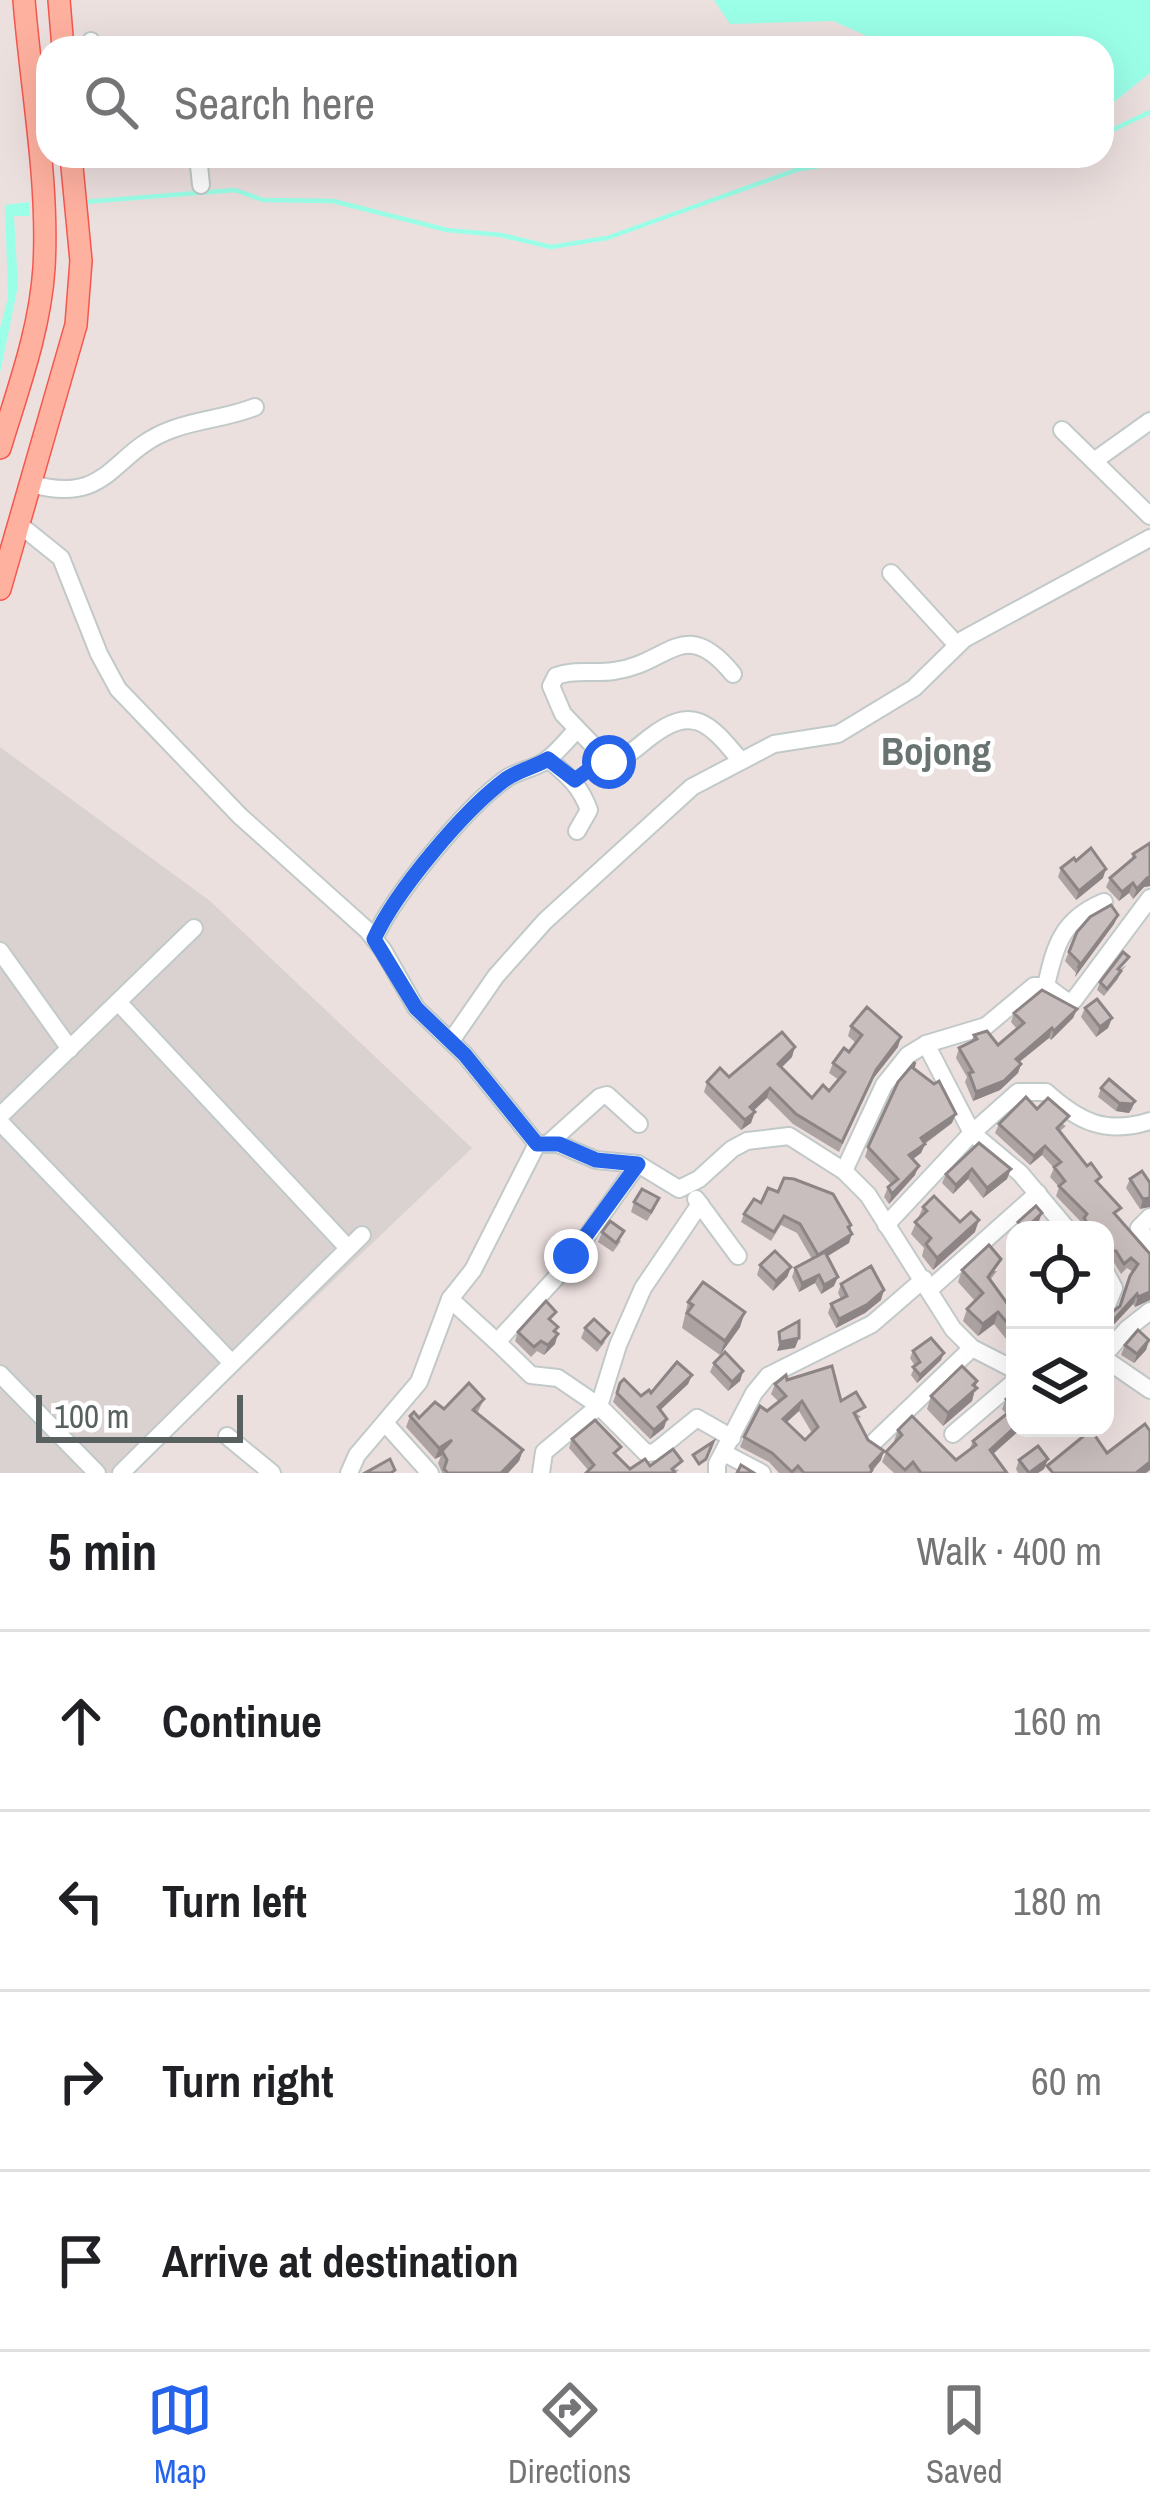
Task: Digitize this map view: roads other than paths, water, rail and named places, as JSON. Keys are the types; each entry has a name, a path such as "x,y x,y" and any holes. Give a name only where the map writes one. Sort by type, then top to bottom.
{"main road":[{"path":"24,0 36,137"},
{"path":"59,0 62,36"},
{"path":"0,448 33,340 44,271 39,168"},
{"path":"0,589 76,325 81,261 77,168"}],"street":[{"path":"199,168 201,185"},
{"path":"31,484 57,490 89,487 171,429 228,418 255,407"},
{"path":"1094,461 1150,421"},
{"path":"1062,430 1150,516"},
{"path":"20,525 61,558 118,689 241,816 374,939 416,1008 544,1143 596,1160 638,1164 671,1188 689,1187 732,1149 789,1136 844,1171 868,1195 953,1329 972,1348 1006,1365"},
{"path":"451,1041 496,976 586,881 692,788 774,744 838,734 914,688 958,645 1150,538"},
{"path":"891,573 958,645"},
{"path":"734,674 715,651 700,644 619,671 566,672 556,676 551,686 555,701 603,759 615,762 680,719 694,719 715,730 741,761"},
{"path":"374,939 386,912 411,879 490,792 510,776 548,759 577,730"},
{"path":"548,759 575,780 589,810 578,831"},
{"path":"575,780 603,759"},
{"path":"1046,986 1066,926 1076,915 1104,902"},
{"path":"844,1171 884,1085 908,1054 986,1026 1034,986 1046,986 1066,1001 1074,1000 1147,910"},
{"path":"194,928 0,1119 232,1363"},
{"path":"0,951 70,1048"},
{"path":"118,1002 355,1241 121,1473"},
{"path":"926,1044 972,1133 1038,1193 1061,1221"},
{"path":"886,1225 972,1133 1018,1092 1046,1092 1080,1121 1130,1127 1150,1121"},
{"path":"350,1473 357,1455 419,1382 450,1299 473,1270 544,1143 600,1096 607,1095 639,1124"},
{"path":"497,1342 562,1271 638,1164"},
{"path":"689,1187 738,1256"},
{"path":"700,1473 722,1457 754,1393 768,1376 872,1324 1038,1193"},
{"path":"541,1473 544,1452 599,1406 643,1288 700,1204"},
{"path":"1150,1217 1139,1227 1150,1246"},
{"path":"450,1299 531,1375 558,1378 599,1406 646,1453 655,1452 697,1418 722,1457 762,1473"},
{"path":"1114,1346 1150,1311"},
{"path":"874,1442 972,1348"},
{"path":"1114,1364 1150,1390"},
{"path":"0,1374 97,1473"},
{"path":"953,1434 1006,1390"},
{"path":"385,1423 430,1473"},
{"path":"227,1436 272,1473"}],"waterway":[{"path":"1114,129 1150,112"},
{"path":"84,202 235,190 263,200 333,201 447,230 501,235 551,247 607,238 806,168"}],"district":[{"name":"Bojong","path":"936,751"}]}
